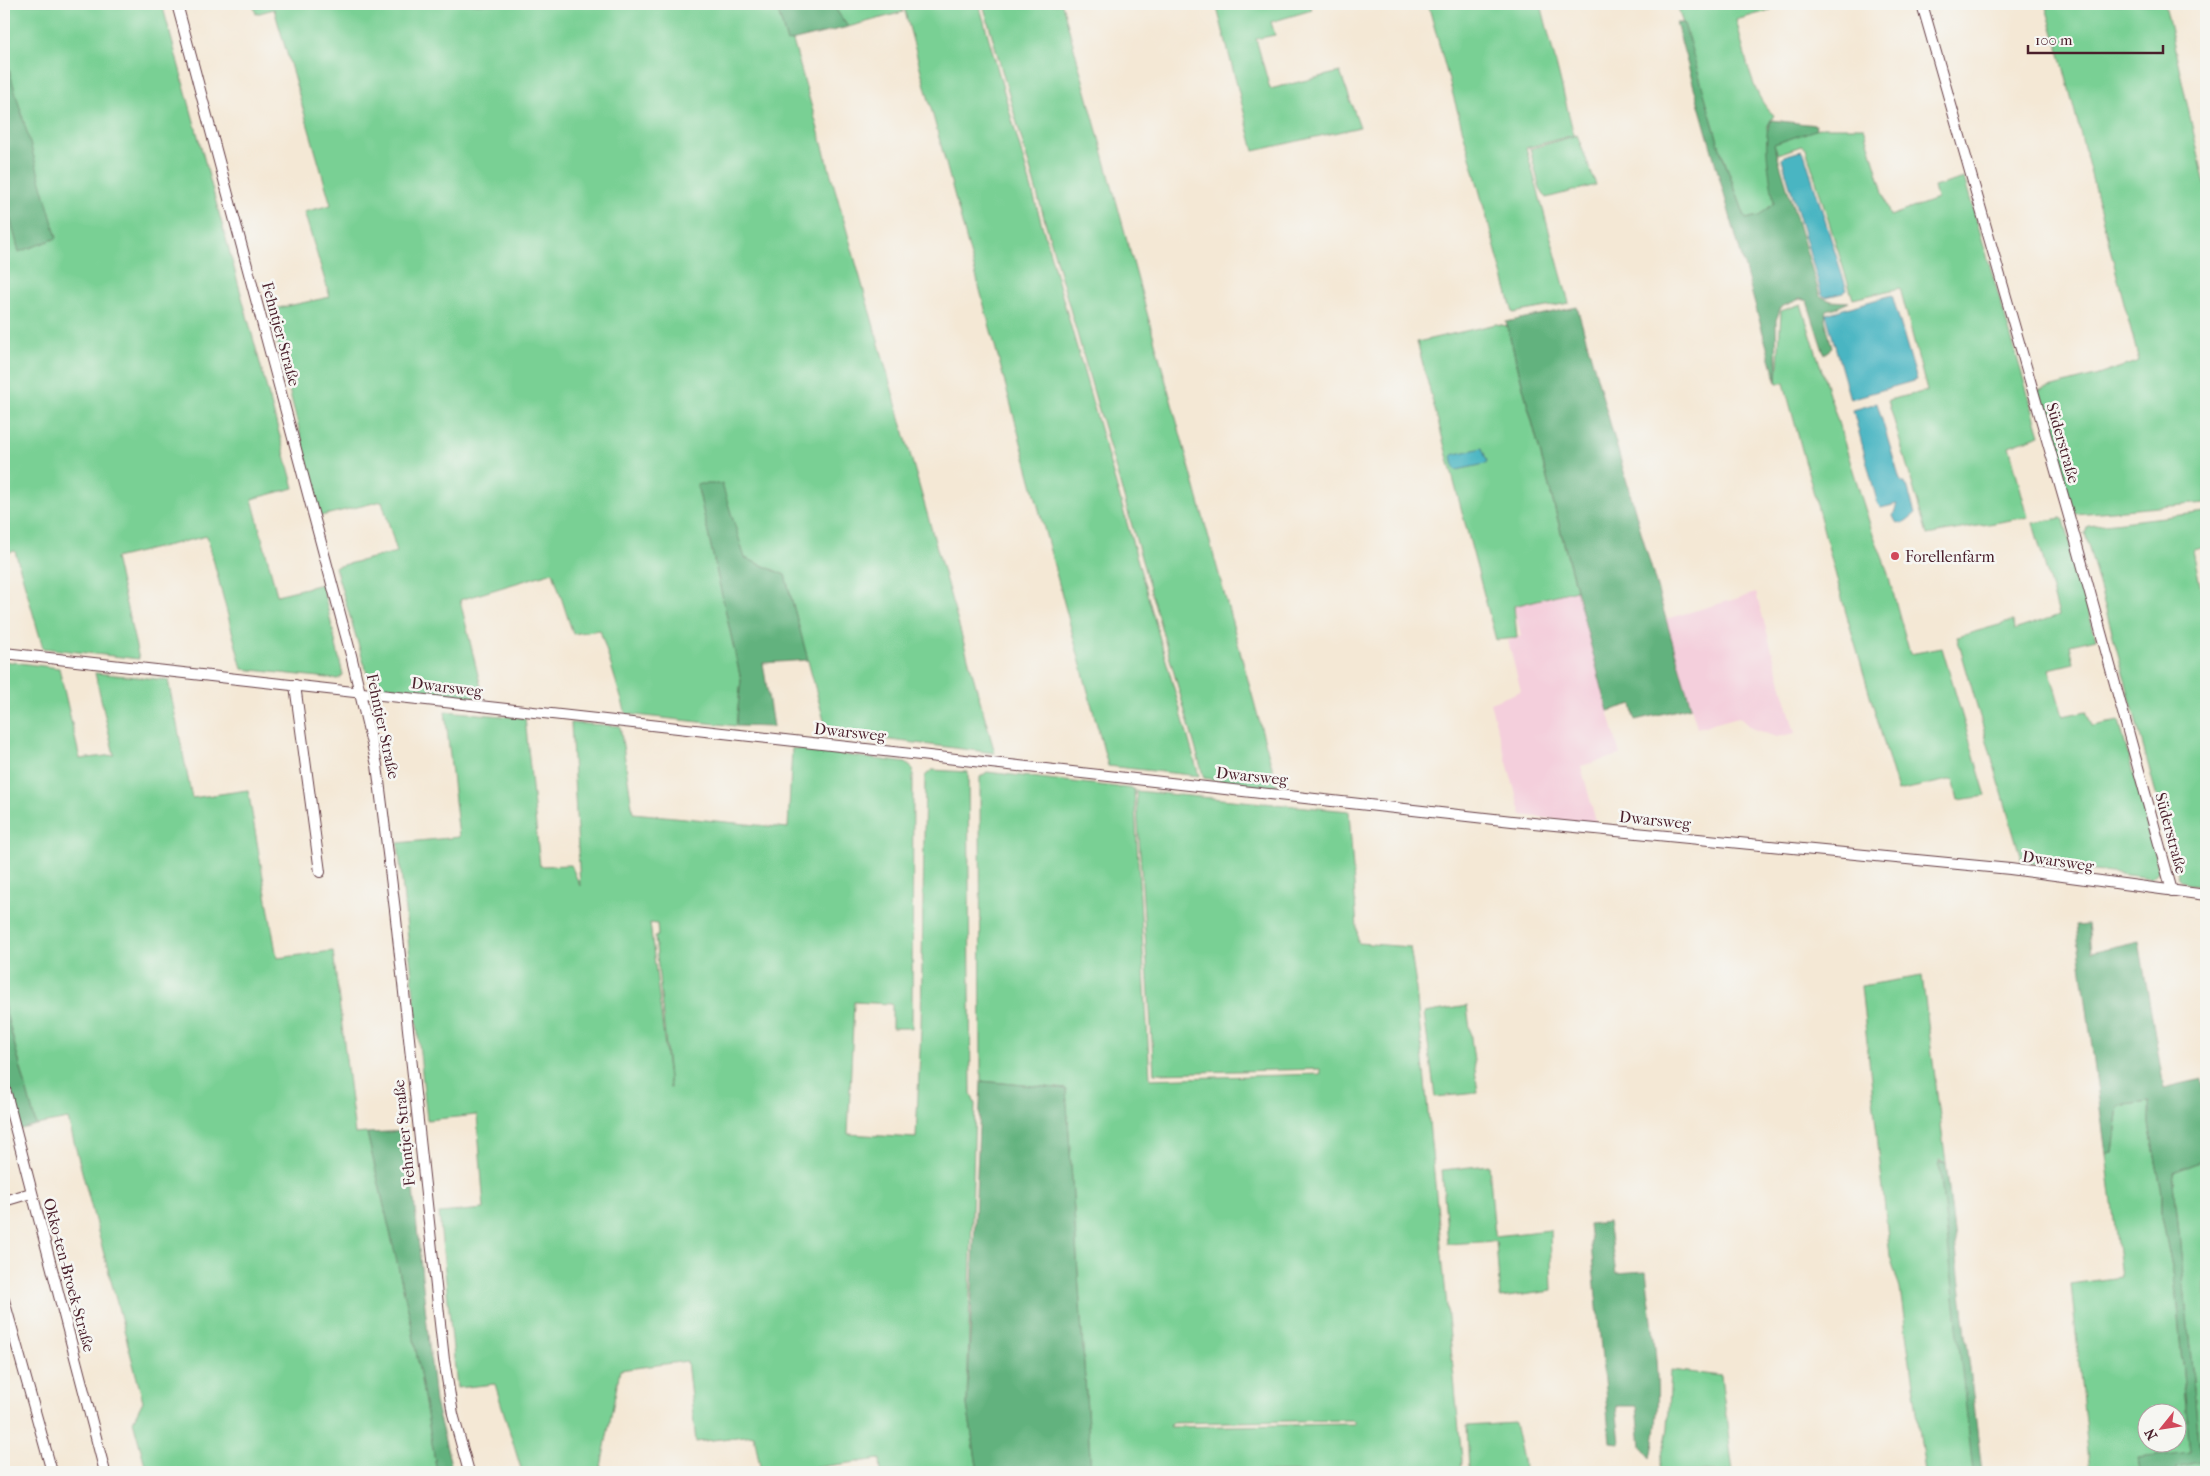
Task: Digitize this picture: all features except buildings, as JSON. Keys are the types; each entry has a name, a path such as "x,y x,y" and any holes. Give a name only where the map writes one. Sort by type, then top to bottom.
{"street":[{"name":"Fehntjer Straße","path":"176,4 361,692 377,765 385,822 444,1360 453,1414 469,1472"},
{"name":"Süderstraße","path":"1922,4 2070,520 2172,891"},
{"name":"Dwarsweg","path":"4,653 1512,821 2010,869 2206,895"},
{"path":"295,685 320,872"},
{"name":"Okko-ten-Broek-Straße","path":"4,1085 105,1472"},
{"path":"4,1201 31,1192"},
{"path":"4,1300 52,1472"}],"shaded area":[{"path":"1576,590 1620,755 1581,766 1597,825 1522,815 1490,703 1521,691 1508,641 1521,636 1514,606"},
{"path":"1756,593 1795,733 1776,737 1751,728 1739,717 1697,728 1666,619"}],"green space":[{"path":"4,4 162,4 294,488 252,499 277,595 322,584 343,675 338,679 242,669 207,536 115,558 139,659 43,648 15,551 4,553"},
{"path":"253,4 776,4 787,41 793,41 995,753 827,732 785,575 745,558 697,484 741,680 736,726 626,714 600,630 573,634 553,572 460,600 484,700 377,686 369,680 335,567 397,552 382,501 321,516 269,310 330,297 304,212 331,205 274,9 256,14"},
{"path":"776,4 832,4 848,27 787,42"},
{"path":"832,4 900,4 903,12 848,27"},
{"path":"903,4 979,4 1199,776 1108,766"},
{"path":"983,4 1062,4 1278,789 1204,778"},
{"path":"1216,4 1310,4 1312,10 1271,22 1275,35 1256,39 1270,89 1340,72 1360,127 1254,151"},
{"path":"1428,4 1541,4 1574,135 1526,148 1569,303 1513,313"},
{"path":"1677,4 1770,4 1771,10 1736,20 1754,85 1759,97 1774,115 1767,127 1774,203 1759,216 1746,219 1720,148"},
{"path":"2045,4 2165,4 2206,189 2206,503 2076,514 2073,509 2037,391 2095,376 2139,361 2060,54"},
{"path":"1676,23 1684,23 1721,152 1746,219 1759,216 1774,203 1767,148 1768,128 1771,120 1816,125 1815,130 1774,144 1820,296 1831,301 1849,302 1827,310 1825,319 1832,348 1824,354 1807,301 1800,299 1781,307 1776,320 1777,383"},
{"path":"4,52 57,238 19,252 4,195"},
{"path":"1822,127 1864,127 1890,216 1937,199 1934,187 1964,178 2040,435 2009,446 2028,517 1927,535 1888,400 1927,391 1900,288 1853,299 1806,149 1801,146 1778,154 1774,144"},
{"path":"1577,135 1596,185 1546,198 1540,189 1530,149"},
{"path":"1801,304 1872,531 1886,567 1910,654 1942,648 1986,796 1958,800 1953,779 1898,791 1846,613 1784,383 1777,383 1781,311"},
{"path":"1577,307 1691,707 1635,720 1632,704 1608,711 1506,322"},
{"path":"1496,324 1507,326 1576,590 1514,606 1517,638 1496,640 1417,342"},
{"path":"697,484 722,484 745,558 785,575 808,660 763,663 773,727 736,726 741,680"},
{"path":"2206,512 2206,547 2193,550 2206,615 2206,886 2187,884 2179,878 2085,533 2088,526"},
{"path":"2061,518 2064,520 2096,639 2070,645 2074,663 2049,669 2063,716 2086,711 2092,726 2119,721 2159,871 2151,878 2022,862 1957,637 2013,621 2014,630 2059,615 2033,523"},
{"path":"4,661 59,668 80,759 114,755 95,673 168,680 192,798 248,790 277,958 333,951 355,1134 367,1133 411,1322 437,1472 147,1472 133,1421 143,1401 68,1119 36,1125 4,1005 4,939 6,938 4,928"},
{"path":"445,711 525,718 540,866 571,865 580,886 571,723 620,726 633,813 788,828 792,748 906,763 913,769 912,1028 892,1028 892,1004 854,1002 848,1134 916,1138 921,1028 925,776 932,770 968,772 971,1094 975,1104 967,1404 978,1472 881,1472 880,1459 781,1472 761,1472 754,1435 696,1442 687,1361 620,1370 600,1472 522,1472 495,1384 457,1388 439,1213 484,1209 477,1115 427,1120 398,843 459,837","holes":["650,923 657,924 658,936 655,936 670,1088"]},
{"path":"987,772 1134,789 1150,1079 1321,1074 1320,1069 1154,1073 1136,791 1349,811 1358,943 1410,947 1415,979 1462,1460 1461,1472 1091,1472 1066,1089 981,1081 980,777","holes":["1353,1420 1355,1424 1170,1427 1171,1423"]},
{"path":"2088,924 2091,952 2139,941 2164,1088 2202,1079 2206,1104 2206,1160 2173,1172 2201,1462 2176,1467 2176,1472 2140,1472 2138,1458 2188,1454 2190,1452 2188,1404 2186,1404 2175,1283 2162,1217 2162,1194 2149,1124 2149,1102 2119,1106 2113,1153 2106,1154 2076,925"},
{"path":"1922,976 1946,1163 1939,1160 1975,1472 1925,1472 1900,1289 1890,1256 1861,986"},
{"path":"4,1005 36,1125 18,1130 4,1073"},
{"path":"1467,1006 1478,1093 1435,1097 1424,1013"},
{"path":"981,1081 1066,1089 1091,1472 978,1472 967,1405"},
{"path":"2150,1102 2149,1124 2162,1194 2162,1217 2175,1283 2186,1404 2138,1404 2138,1454 2180,1454 2139,1458 2140,1472 2090,1472 2071,1284 2121,1277 2106,1154 2113,1153 2119,1106"},
{"path":"407,1131 435,1402 453,1472 437,1472 411,1322 367,1133"},
{"path":"2206,1160 2206,1472 2176,1472 2175,1467 2201,1462 2173,1172"},
{"path":"1939,1162 1946,1163 1982,1472 1973,1472"},
{"path":"1489,1165 1495,1236 1550,1230 1552,1291 1500,1298 1496,1241 1448,1244 1442,1170"},
{"path":"1608,1222 1616,1273 1646,1271 1657,1388 1655,1435 1651,1458 1641,1446 1637,1406 1616,1406 1620,1443 1610,1442 1589,1224"},
{"path":"1671,1370 1721,1376 1733,1472 1658,1472 1668,1429"},
{"path":"1515,1423 1524,1465 1523,1472 1469,1472 1467,1426"},
{"path":"2188,1430 2190,1453 2188,1453"}],"water":[{"path":"1801,151 1805,156 1847,290 1843,293 1826,297 1822,295 1782,159 1784,156"},
{"path":"1892,295 1917,380 1850,399 1826,314"},
{"path":"1877,403 1900,480 1907,486 1915,514 1902,524 1896,522 1893,516 1897,504 1881,508 1878,505 1853,410"},
{"path":"1482,448 1487,461 1485,464 1457,470 1454,468 1452,455"}],"place":[{"name":"Forellenfarm","path":"1895,556"}]}
